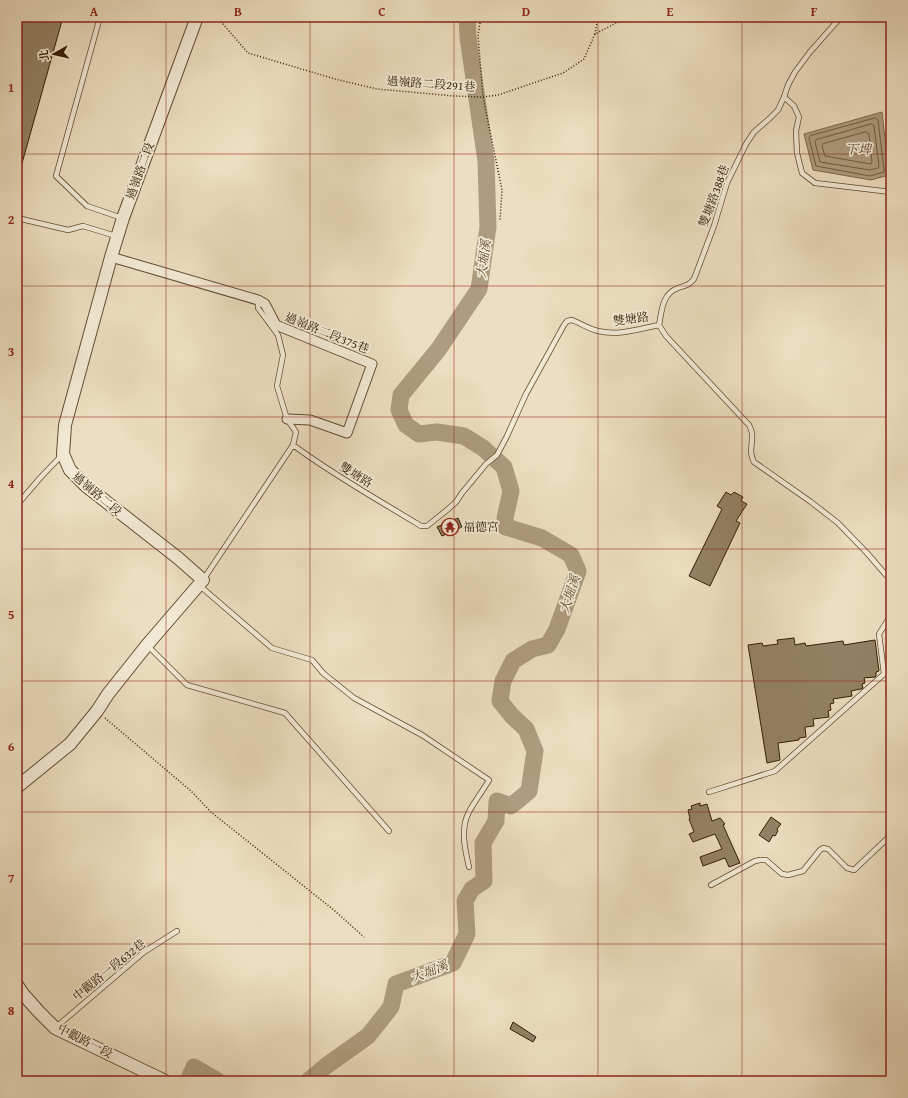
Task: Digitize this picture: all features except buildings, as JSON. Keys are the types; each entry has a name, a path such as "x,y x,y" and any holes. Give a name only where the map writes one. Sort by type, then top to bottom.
{"street":[{"name":"過嶺路二段","path":"197,17 117,236 65,425 63,454 70,470 86,486 178,558 201,582"},
{"path":"111,256 258,300"},
{"name":"過嶺路二段375巷","path":"258,300 265,304 276,325 372,364 347,433 310,420 287,419"},
{"path":"17,787 70,744 147,645 201,582"},
{"name":"中觀路一段","path":"17,985 38,1012 56,1028 162,1079"}],"lane":[{"path":"100,17 56,176 87,206 123,218"},
{"name":"雙塘路388巷","path":"659,326 666,296 672,290 690,284 694,279 714,226 727,183 746,144 754,132 778,110 788,85 810,52 841,17"},
{"path":"784,97 794,106 798,116 796,131 797,152 802,173 815,183 891,192"},
{"path":"17,218 68,230 83,226 117,236"},
{"path":"258,300 258,308 278,335 283,355 277,386 287,419 296,432 294,445 201,582 272,648 312,660 323,673 354,698 422,735 489,780 468,812 465,820 465,851 469,867"},
{"name":"雙塘路","path":"294,445 333,472 421,526 426,526 456,502 462,492 486,464 497,455 526,394 567,321 572,320 596,331 617,333 659,326 666,336 749,425 752,437 751,450 754,462 838,523 891,579"},
{"path":"17,506 40,478 63,454"},
{"path":"709,792 775,771 884,674 879,634 891,615"},
{"path":"147,645 187,686 285,713 389,831"},
{"path":"711,885 760,860 766,860 782,874 788,875 803,871 820,850 824,848 828,849 847,868 854,870 891,835"},
{"name":"中觀路一段632巷","path":"56,1028 144,952 177,931"}],"path":[{"name":"過嶺路二段291巷","path":"217,17 248,53 335,79 377,89 447,96 484,97 498,95 563,73 584,59 595,34 598,17"},
{"path":"481,17 478,35 484,97 502,190 500,221"},
{"path":"595,34 616,24 631,20 662,17"},
{"path":"97,711 191,791 211,812 335,911 364,937"}],"water":[{"name":"下埤","path":"882,112 889,175 871,180 813,170 804,134"}],"waterway":[{"name":"大堀溪","path":"308,1081 368,1036 391,1007 396,984 453,963 467,934 465,901 472,889 484,881 483,843 496,821 497,801 511,806 529,791 535,751 526,729 512,716 500,701 503,681 513,661 532,649 548,645 557,629 578,571 571,555 542,538 506,527 505,518 511,491 504,467 483,448 464,436 437,432 419,434 406,425 399,410 401,395 438,350 479,289 488,227 486,161 468,37 467,17"},
{"name":"大堀溪","path":"188,1081 194,1067 218,1081"}],"place":[{"name":"福德宮","path":"450,527"}]}
